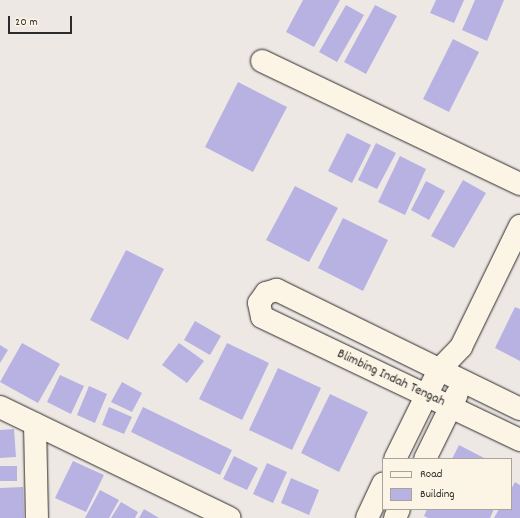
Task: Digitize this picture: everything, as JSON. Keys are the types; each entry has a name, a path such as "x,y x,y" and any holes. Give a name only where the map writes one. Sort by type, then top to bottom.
{"street":[{"path":"262,61 520,184"},
{"path":"395,458 438,370 461,346 520,226"},
{"name":"Blimbing Indah Tengah","path":"520,409 277,290 264,294 259,307 262,316 520,440"},
{"path":"425,458 449,406 464,382 461,346"},
{"path":"0,406 230,518"},
{"path":"35,424 37,518"},
{"path":"367,518 382,486"}],"building":[{"path":"303,0 340,0 314,47 286,32"},
{"path":"436,0 464,0 454,23 430,13"},
{"path":"475,0 504,0 487,41 462,30"},
{"path":"346,5 364,15 337,62 319,52"},
{"path":"375,5 397,16 366,74 344,62"},
{"path":"453,39 479,52 449,112 423,99"},
{"path":"238,82 287,107 253,172 205,147"},
{"path":"347,133 371,145 352,183 328,171"},
{"path":"376,143 396,153 377,189 358,180"},
{"path":"400,156 426,169 405,215 378,202"},
{"path":"463,180 486,193 454,248 431,236"},
{"path":"426,181 445,191 429,220 411,210"},
{"path":"295,186 338,208 309,262 266,240"},
{"path":"343,218 388,240 363,291 318,268"},
{"path":"126,250 164,269 128,340 90,320"},
{"path":"515,307 520,309 520,361 495,348"},
{"path":"195,321 221,336 210,355 184,340"},
{"path":"22,343 60,364 38,403 0,382"},
{"path":"179,343 204,361 187,383 162,365"},
{"path":"227,343 269,363 242,420 199,399"},
{"path":"0,345 8,350 0,363"},
{"path":"278,368 321,388 292,450 249,430"},
{"path":"60,375 84,386 71,414 47,402"},
{"path":"122,382 142,393 132,412 111,402"},
{"path":"89,386 107,394 95,423 77,415"},
{"path":"330,394 368,412 339,472 301,453"},
{"path":"109,407 132,417 124,434 102,425"},
{"path":"143,407 232,450 220,475 131,432"},
{"path":"14,429 16,457 0,458 0,430"},
{"path":"459,445 484,458 452,458"},
{"path":"234,456 258,468 247,490 223,479"},
{"path":"73,461 104,475 86,512 55,498"},
{"path":"267,463 287,472 273,503 253,494"},
{"path":"0,466 17,466 17,481 0,481"},
{"path":"291,478 319,490 309,515 281,503"},
{"path":"515,482 520,485 520,518 494,518 498,510 512,510 512,487"},
{"path":"23,487 24,518 0,518 0,488"},
{"path":"100,490 119,500 109,518 85,518"},
{"path":"121,502 138,512 135,518 111,518"},
{"path":"144,509 159,518 139,518"},
{"path":"427,510 494,510 490,518 428,518 424,516"}]}
